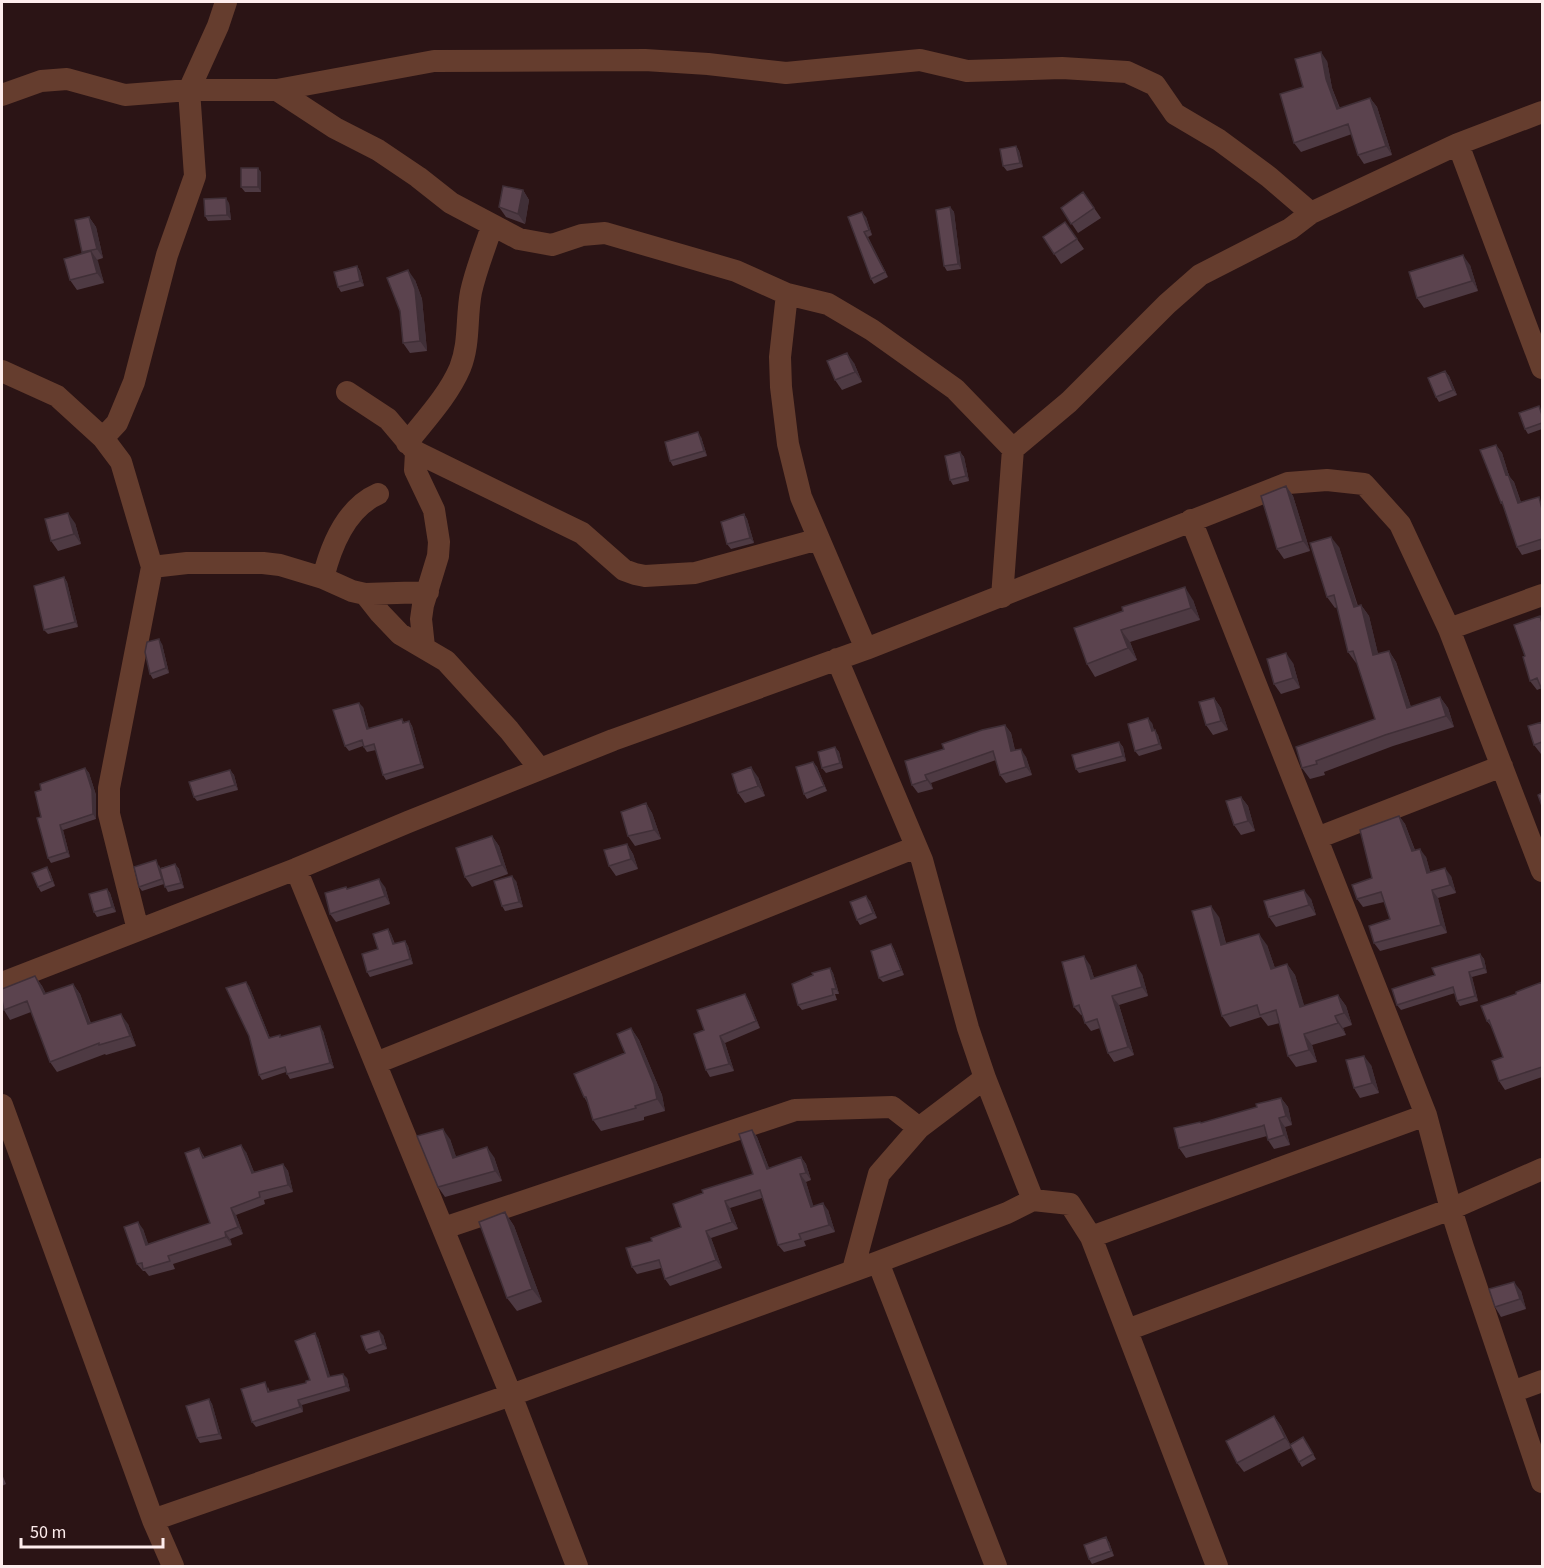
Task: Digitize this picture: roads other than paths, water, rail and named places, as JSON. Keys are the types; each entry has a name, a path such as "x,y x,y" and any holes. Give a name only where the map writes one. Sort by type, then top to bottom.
{"street":[{"path":"103,438 117,423 134,382 167,255 195,176 189,90 218,26 226,2"},
{"path":"2,94 41,81 67,80 125,96 189,90 277,90 434,61 645,60 708,64 786,73 920,60 967,71 1062,68 1126,72 1155,85 1175,114 1219,140 1261,171 1311,213"},
{"path":"277,90 335,128 378,150 451,203 519,239 552,245 582,236 605,233 736,271 786,294 828,304 906,353 955,389 1013,450"},
{"path":"1002,597 1013,450 1069,402 1167,304 1200,275 1290,229 1311,213 1458,144 1542,112"},
{"path":"1458,144 1542,368"},
{"path":"424,647 422,619 438,556 439,542 434,510 415,470 411,447 463,361 471,293 492,226"},
{"path":"786,294 780,357 783,414 801,496 866,649"},
{"path":"2,370 57,396 103,438 121,462 152,567 109,788 109,814 138,930"},
{"path":"347,392 388,419 411,447 582,533 624,570 634,574 645,576 695,573 819,540"},
{"path":"2,983 296,869 624,736 866,649 1288,483 1327,480 1364,484 1400,524 1449,629 1542,871"},
{"path":"323,578 334,542 360,505 369,497 378,494"},
{"path":"1191,520 1426,1115 1451,1209 1542,1482"},
{"path":"152,567 187,563 263,562 323,578 352,591 365,594 428,592"},
{"path":"365,594 400,634 446,661 522,745 540,769"},
{"path":"1449,629 1542,595"},
{"path":"837,659 916,847 985,1078 1033,1200"},
{"path":"1317,838 1502,766"},
{"path":"375,1063 916,847"},
{"path":"296,869 444,1228 577,1566"},
{"path":"853,1270 879,1174 919,1128 985,1078"},
{"path":"2,1105 153,1520 173,1566"},
{"path":"444,1228 795,1110 892,1107 919,1128"},
{"path":"1091,1237 1426,1115"},
{"path":"1127,1330 1451,1209 1542,1168"},
{"path":"153,1520 511,1395 878,1262 1007,1213 1033,1200 1070,1204 1091,1237 1216,1566"},
{"path":"878,1262 996,1566"},
{"path":"1512,1392 1542,1381"}]}
